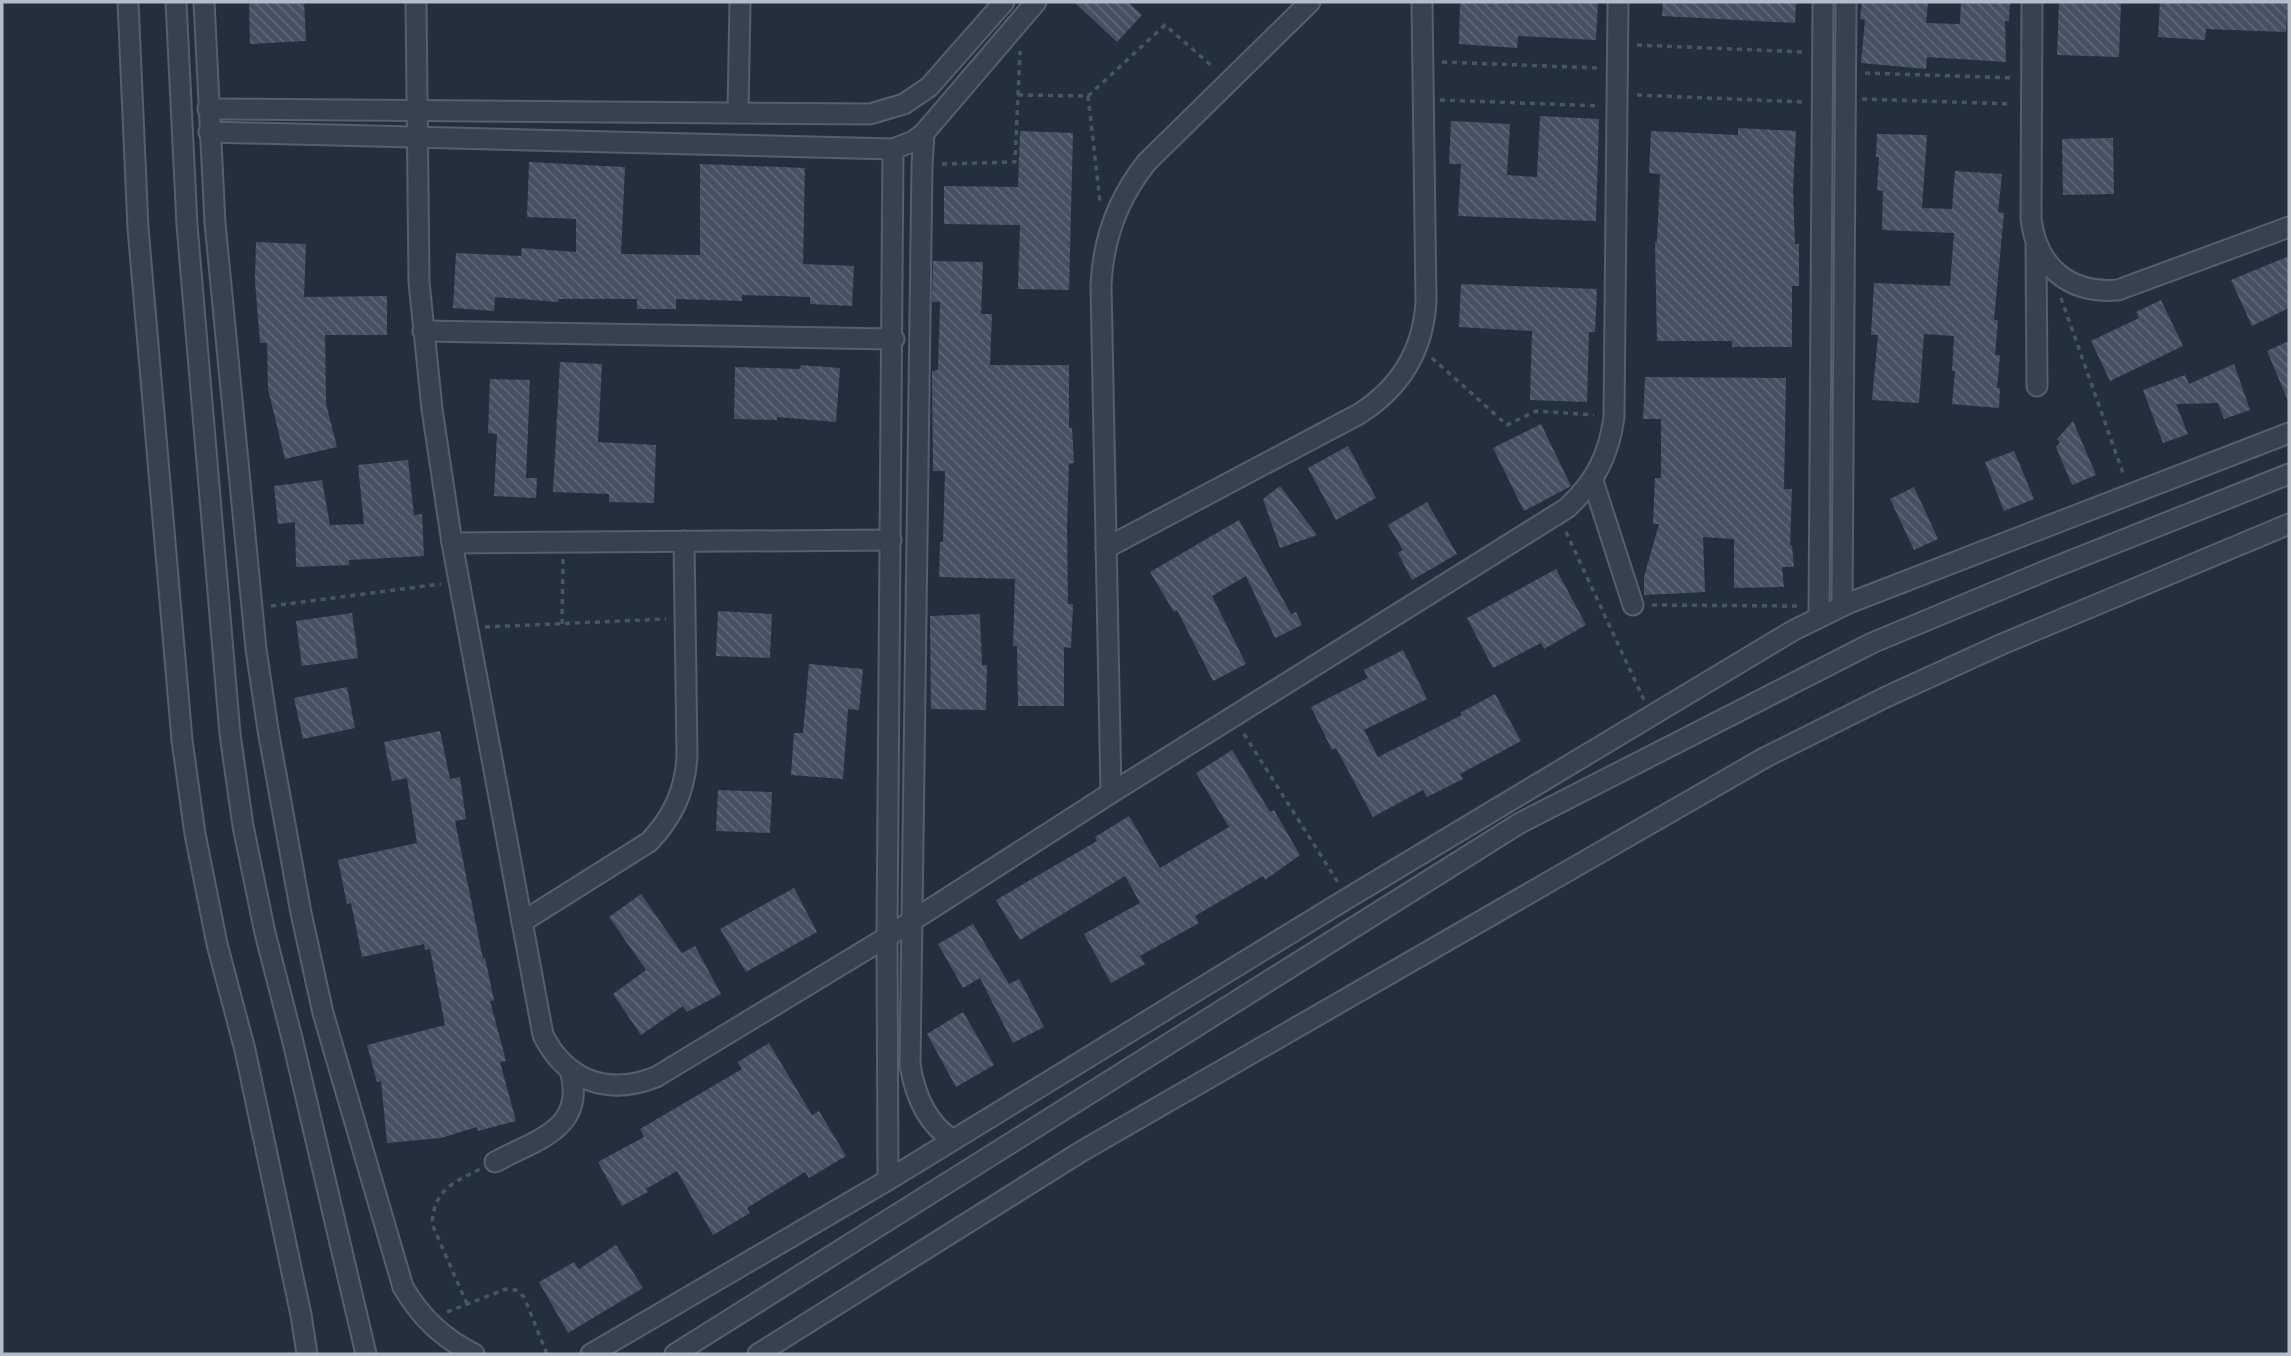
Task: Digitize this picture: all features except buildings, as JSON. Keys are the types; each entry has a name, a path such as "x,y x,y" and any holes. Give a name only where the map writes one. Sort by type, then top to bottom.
{"street":[{"path":"176,2 187,225 230,734 243,826 265,933 366,1354"},
{"path":"204,2 215,223 252,608 282,812 323,1013 402,1287 425,1320 440,1334 474,1354"},
{"path":"416,2 419,282 432,409 452,543 543,1035 550,1049 570,1070 583,1078 612,1086 627,1086 656,1077 887,937 1111,793 1558,514 1581,495 1593,481 1607,453 1614,417 1618,2"},
{"path":"738,113 740,2"},
{"path":"208,108 870,114 904,104 929,87 1004,2"},
{"path":"209,132 893,149 904,146 924,133 1036,2"},
{"path":"1111,793 1101,285 1105,245 1118,207 1147,162 1310,2"},
{"path":"1106,548 1375,404 1401,378 1418,346 1426,302 1422,2"},
{"path":"1819,611 1823,2"},
{"path":"1842,606 1846,2"},
{"path":"2032,2 2031,219 2036,244 2037,386"},
{"path":"130,8 138,228 182,740 195,834 217,944 245,1050 307,1354"},
{"path":"651,143 653,112"},
{"path":"924,133 911,1065 913,1080 924,1110 944,1135 953,1140"},
{"path":"888,1180 887,937 894,339 893,149"},
{"path":"2036,244 2049,266 2069,282 2093,290 2118,290 2289,226"},
{"path":"423,331 894,339"},
{"path":"591,1354 888,1180 1819,611 1842,606 2289,433"},
{"path":"675,1354 1520,823 1872,643 2289,474"},
{"path":"1593,481 1633,605"},
{"path":"758,1354 1082,1151 1764,758 1886,697 2000,645 2289,524"},
{"path":"452,543 891,540"},
{"path":"522,922 649,842 670,816 683,786 686,771 684,541"},
{"path":"890,703 916,703"},
{"path":"1506,803 1520,823"},
{"path":"495,1161 562,1126 573,1105 575,1094 570,1070"}],"path":[{"path":"922,165 1015,162 1021,19"},
{"path":"1018,95 1088,96 1165,25 1229,81"},
{"path":"1618,44 1822,53"},
{"path":"1423,61 1618,69"},
{"path":"1845,72 2032,78"},
{"path":"1088,96 1100,205"},
{"path":"1424,99 1822,103"},
{"path":"1845,99 2032,104"},
{"path":"2049,266 2131,494"},
{"path":"1418,346 1507,425 1536,411 1614,417"},
{"path":"1558,514 1652,715"},
{"path":"562,624 563,542"},
{"path":"252,608 460,582"},
{"path":"1600,605 1819,611"},
{"path":"469,628 685,618"},
{"path":"1233,717 1348,898"},
{"path":"467,1304 432,1224 434,1209 448,1186 495,1161"},
{"path":"425,1320 506,1289 516,1290 524,1297 547,1354"}]}
